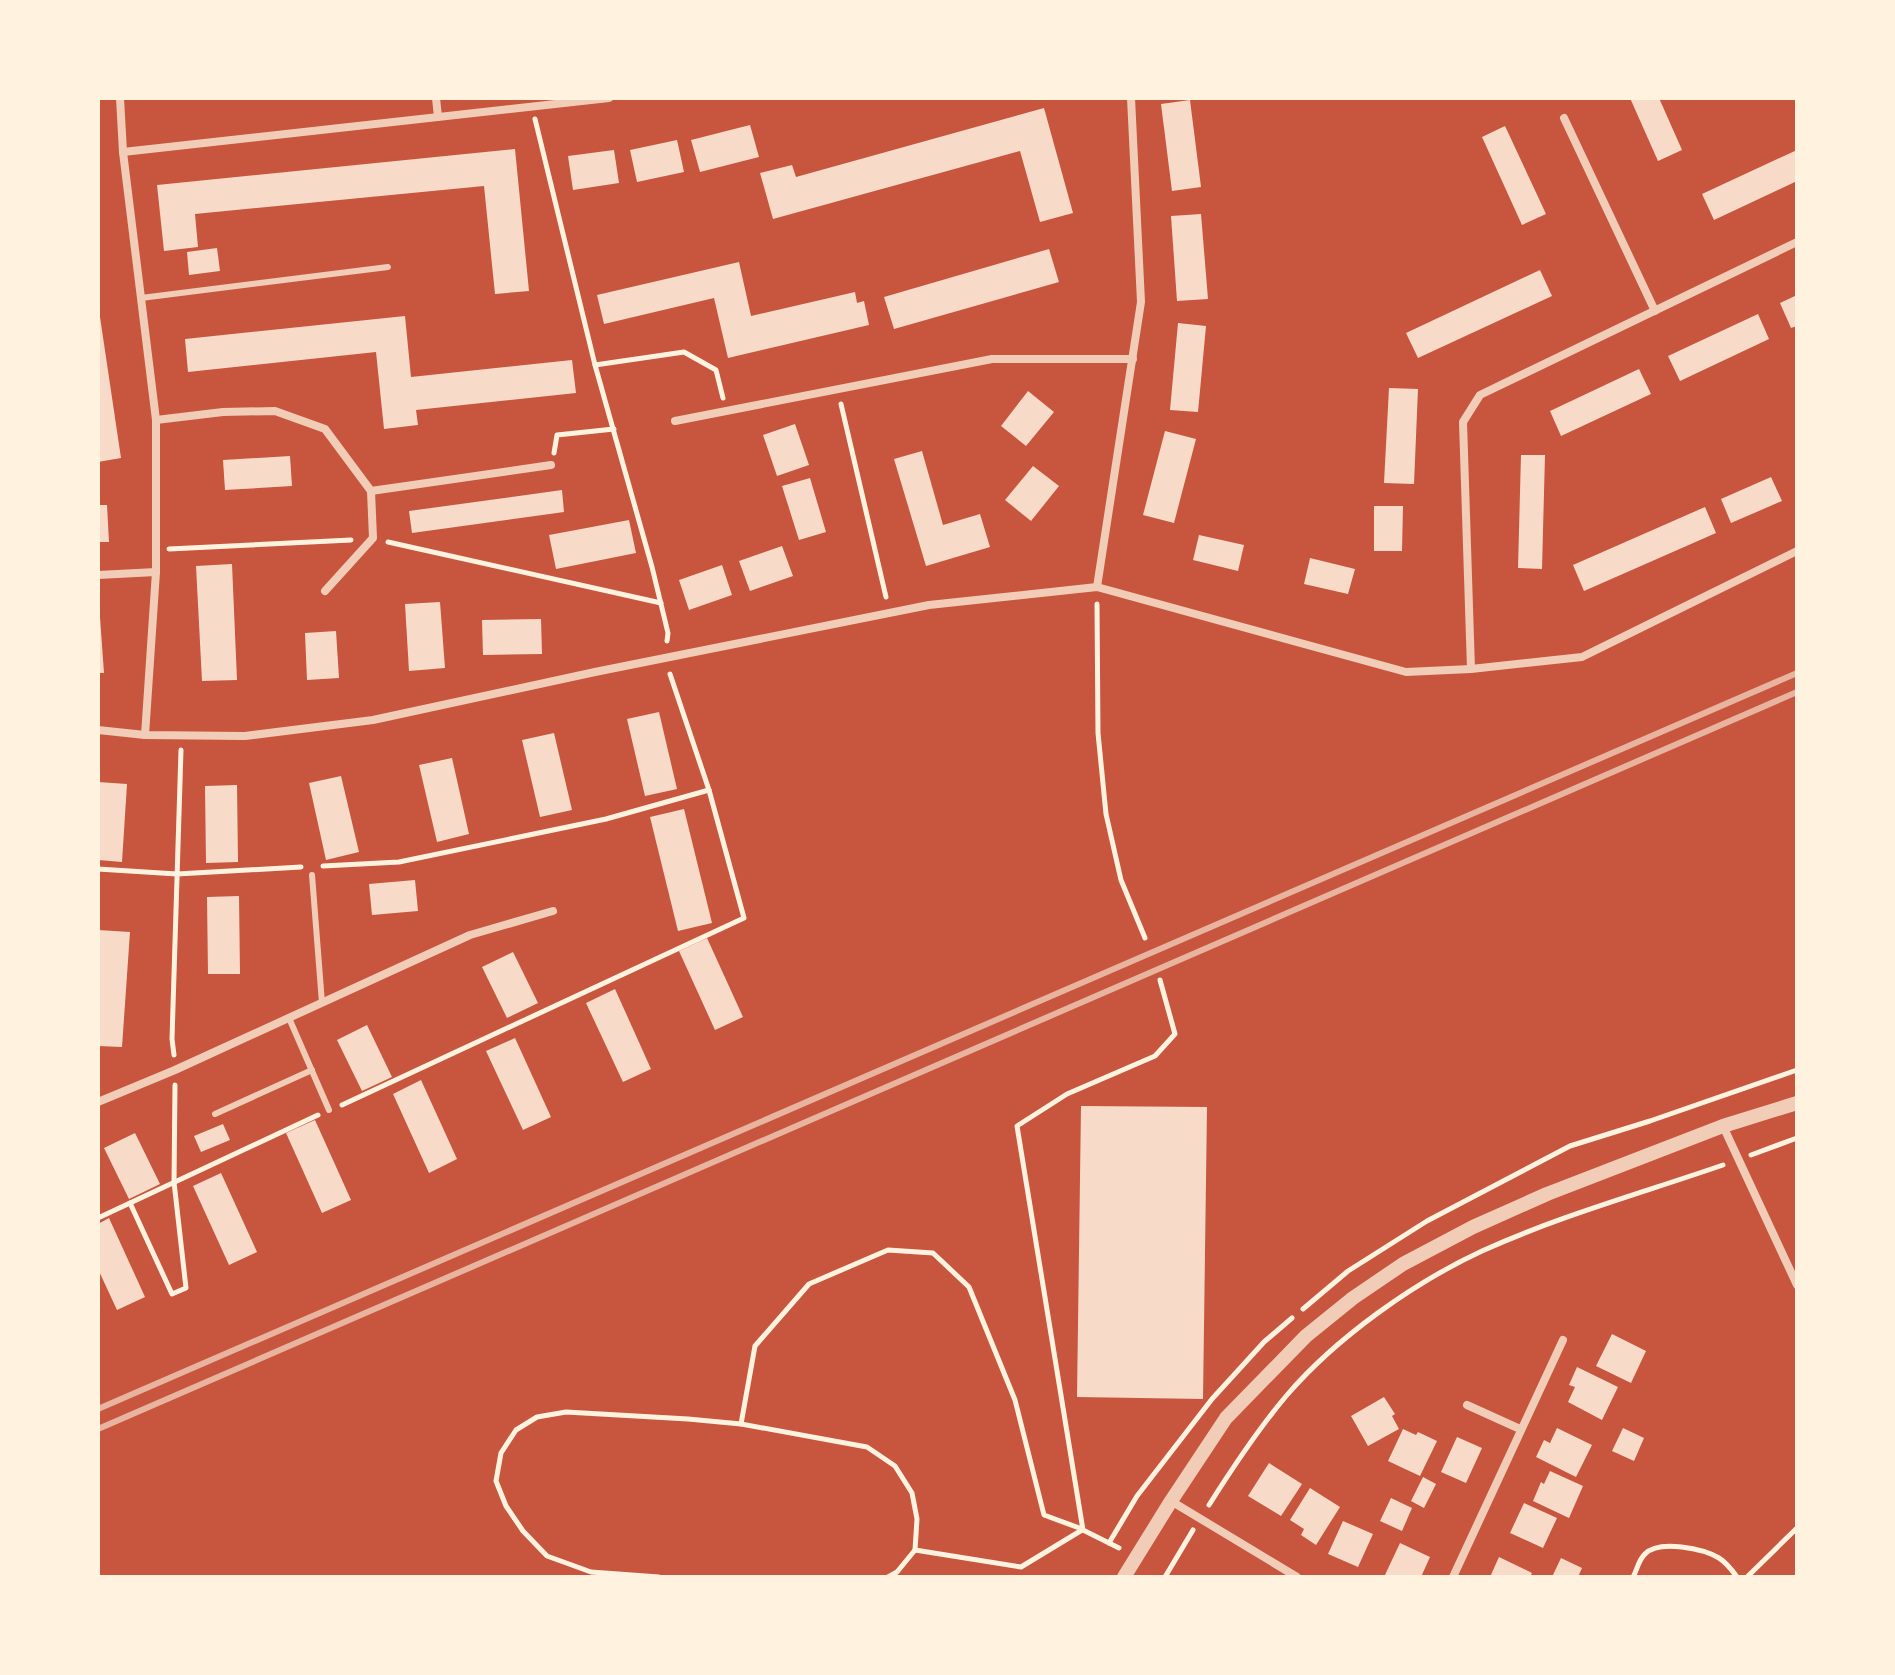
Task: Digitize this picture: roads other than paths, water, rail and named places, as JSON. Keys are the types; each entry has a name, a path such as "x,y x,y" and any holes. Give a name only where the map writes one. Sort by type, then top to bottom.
{"street":[{"path":"120,98 123,152 156,420 156,572 145,735"},
{"path":"436,98 438,117"},
{"path":"123,152 609,98"},
{"path":"1097,587 1141,302 1131,98"},
{"path":"1564,118 1655,311"},
{"path":"1471,669 1463,422 1480,395 1797,242"},
{"path":"675,421 992,359 1133,359"},
{"path":"156,420 223,412 275,411 325,429 371,491 373,538 325,591"},
{"path":"371,491 551,465"},
{"path":"98,730 145,735 245,736 373,720 929,605 1097,587 1406,672 1471,669 1582,657 1797,551"},
{"path":"98,575 156,572"},
{"path":"98,1102 470,935 553,911"},
{"path":"1124,1577 1226,1418 1306,1336 1353,1298 1403,1264 1473,1227 1547,1194 1723,1126 1797,1103"},
{"path":"1723,1126 1797,1285"},
{"path":"1453,1577 1563,1340"},
{"path":"1467,1405 1520,1429"},
{"path":"1171,1501 1297,1577"}],"lane":[{"path":"141,298 388,267"},
{"path":"312,875 322,1003"},
{"path":"289,1018 329,1110"},
{"path":"215,1114 312,1070"}],"railway":[{"path":"98,1409 1797,673"},
{"path":"98,1429 1797,692"}]}
